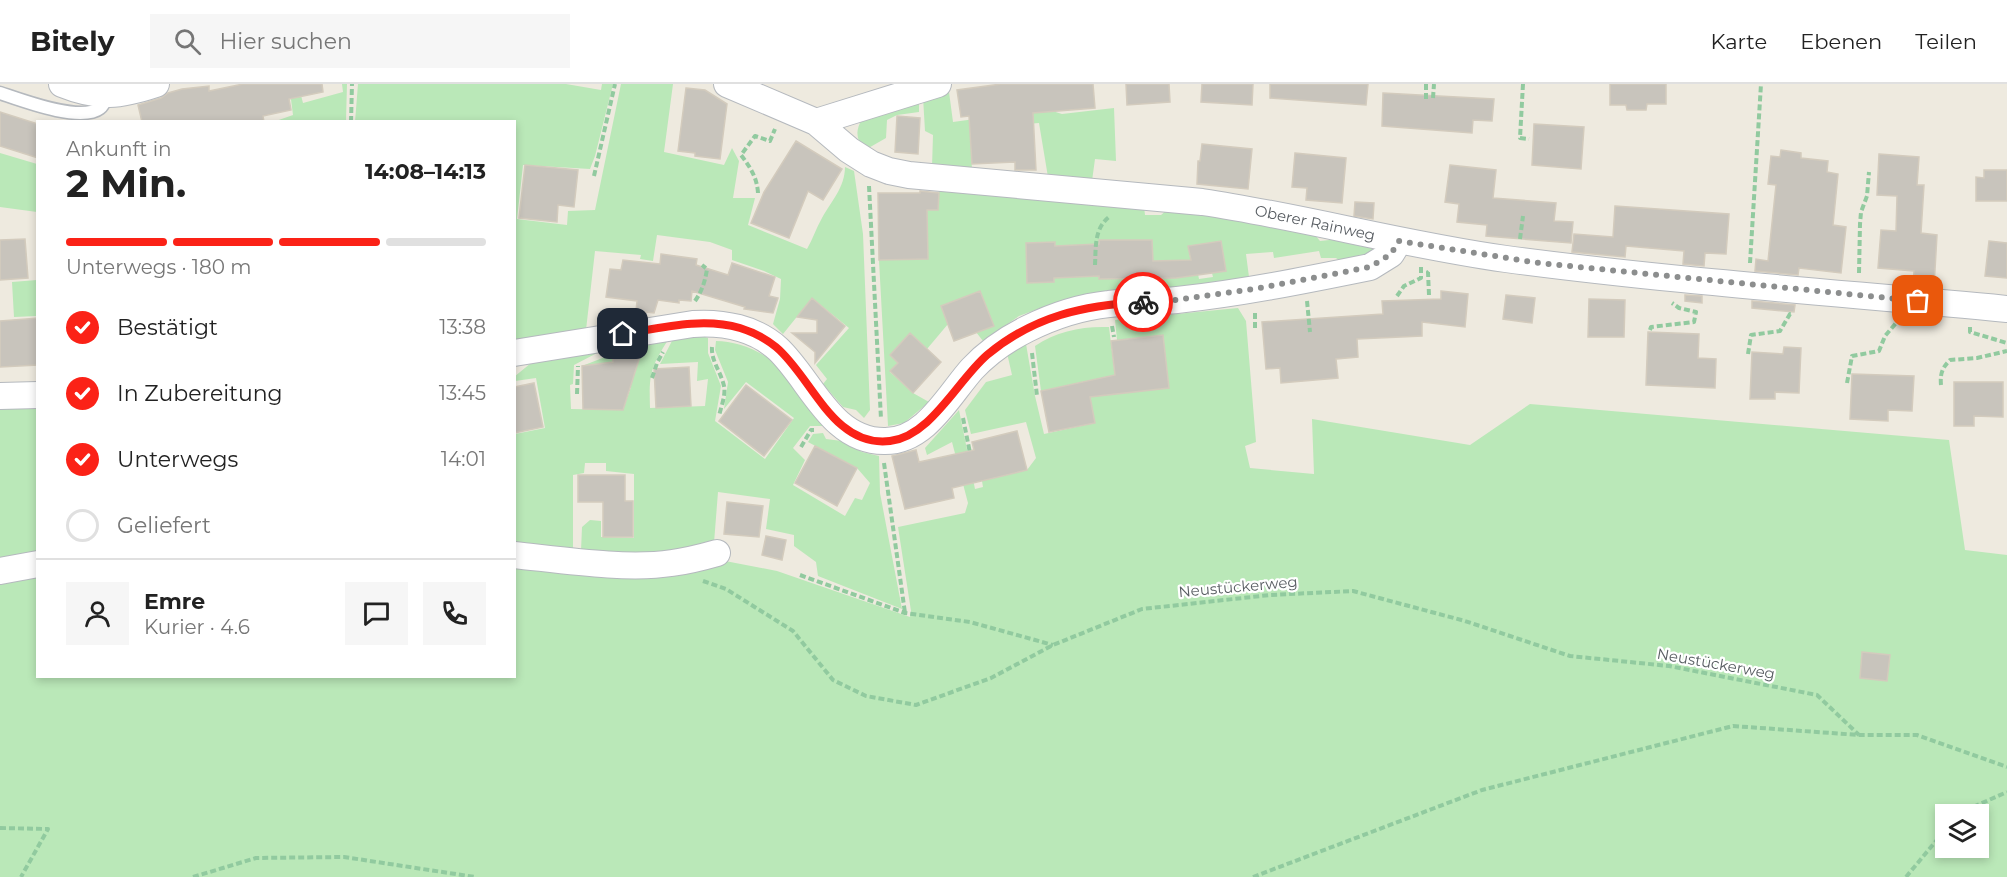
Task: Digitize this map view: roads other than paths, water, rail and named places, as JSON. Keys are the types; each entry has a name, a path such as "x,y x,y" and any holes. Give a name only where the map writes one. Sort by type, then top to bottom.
{"street":[{"path":"62,84 81,91 107,96 128,93 156,84"},
{"name":"Oberer Rainweg","path":"727,84 816,122 856,155 871,164 897,173 1202,202 1244,208 1411,243 1504,259 2007,309"},
{"path":"816,122 938,84"},
{"path":"516,352 686,325 711,322 728,325 761,337 777,348 839,423 860,436 882,441 907,436 924,426 987,356 1013,337 1065,313 1097,305 1209,296 1370,267 1411,243"},
{"path":"0,396 36,395"},
{"path":"516,555 600,563 654,565 717,553"},
{"path":"0,571 36,564"}],"lane":[{"path":"0,93 38,105 75,112 94,111 99,108 107,96"}]}
